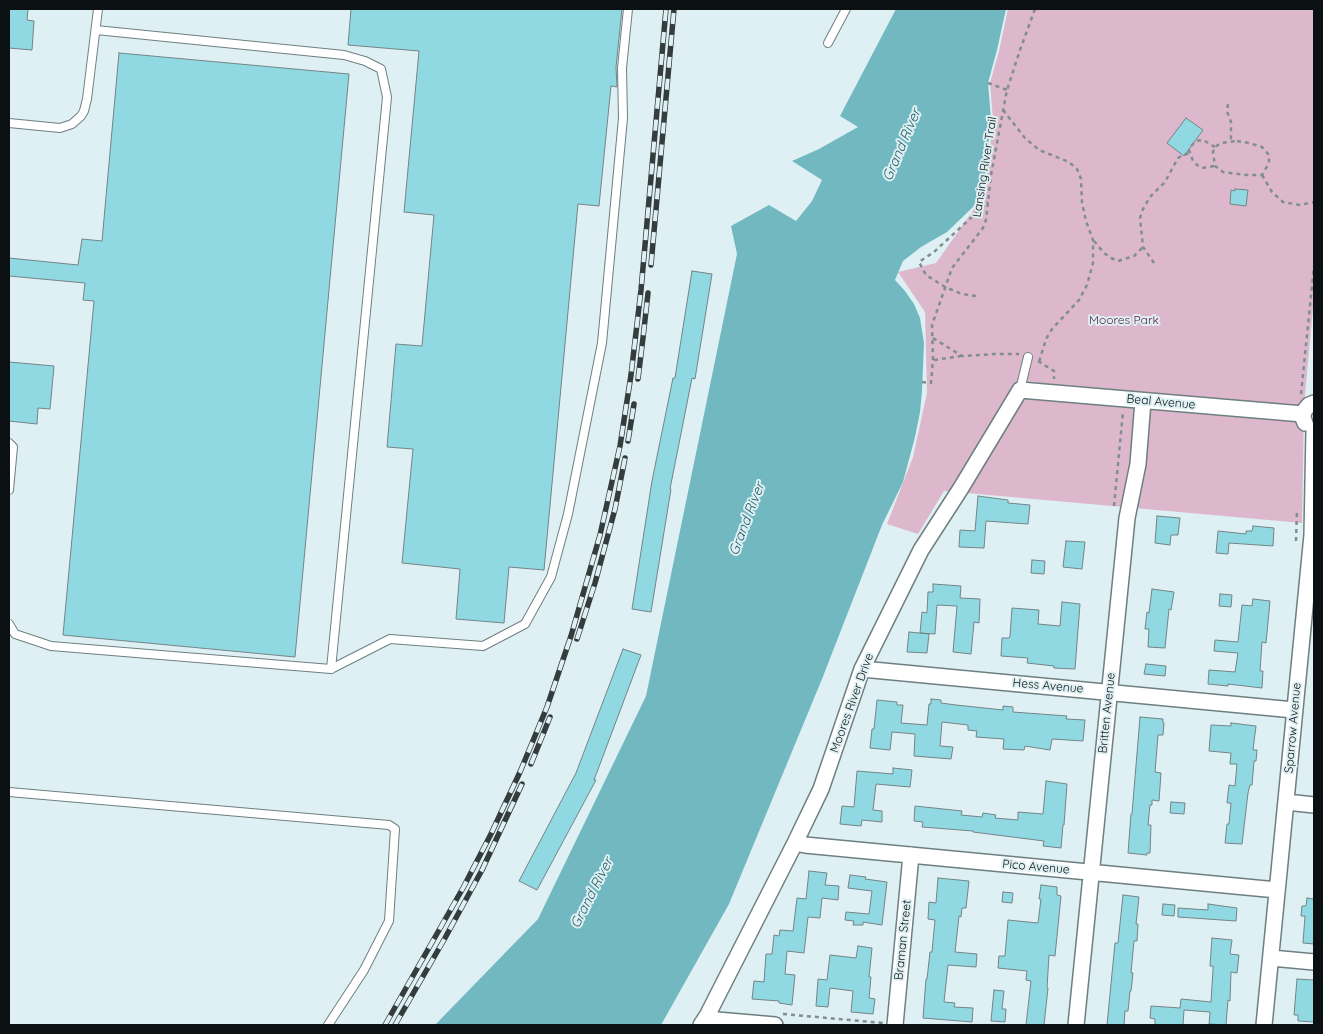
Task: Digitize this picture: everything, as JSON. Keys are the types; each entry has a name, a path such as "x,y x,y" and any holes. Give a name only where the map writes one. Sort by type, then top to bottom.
{"street":[{"name":"Beal Avenue","path":"1020,390 1303,414"},
{"name":"Moores River Drive","path":"704,1021 795,844 821,788 862,669 920,550 961,488 1020,390"},
{"name":"Britten Avenue","path":"1076,1025 1127,518 1138,464 1144,401"},
{"path":"1314,403 1308,405 1303,414 1304,422 1314,429"},
{"name":"Sparrow Avenue","path":"1264,1025 1312,536 1314,429"},
{"name":"Hess Avenue","path":"862,669 1294,710"},
{"path":"1286,802 1314,805"},
{"name":"Pico Avenue","path":"795,844 1277,890"},
{"name":"Braman Street","path":"895,1025 911,855"},
{"path":"1271,958 1314,962"},
{"path":"704,1021 776,1020"}],"lane":[{"path":"9,124 54,128 66,126 72,124 84,111 98,9"},
{"path":"9,624 15,634 51,646 331,670 390,639 483,646 525,624 551,577 568,514 602,342 623,118 622,68 628,9"},
{"path":"828,43 846,9"},
{"path":"96,30 344,55 365,61 381,69 387,97 331,670"},
{"path":"1020,390 1028,357"},
{"path":"9,442 13,447 9,490"},
{"path":"9,792 389,825 395,829 389,921 364,970 328,1025"}],"path":[{"name":"Lansing River Trail","path":"922,382 930,383 933,360 932,325 952,268 983,228 986,220 1002,109 1035,9"},
{"path":"988,83 1007,90"},
{"path":"1228,104 1227,111 1231,122 1231,142"},
{"path":"1002,109 1025,138 1039,150 1068,162 1077,169 1081,179 1082,203 1086,221 1093,240 1104,253 1118,261 1134,256 1143,247"},
{"path":"1215,147 1203,140 1196,141 1190,146 1193,161 1202,168 1215,166 1223,172 1262,175"},
{"path":"1215,166 1215,147 1221,143 1249,143 1262,147 1269,155 1269,163 1262,175"},
{"path":"1154,263 1143,247 1140,218 1143,209 1150,198 1165,182 1178,158 1190,153"},
{"path":"1262,175 1272,192 1283,202 1300,205 1314,202"},
{"path":"976,296 962,294 945,287 926,275 920,262 934,252 988,202"},
{"path":"1039,362 1046,339 1052,329 1079,300 1086,285 1093,263 1093,240"},
{"path":"1301,394 1314,266"},
{"path":"933,338 962,356"},
{"path":"933,360 962,356 1016,354 1028,357 1054,372 1052,392"},
{"path":"1296,550 1298,502"},
{"path":"776,1020 895,1025"}],"green space":[{"name":"Moores Park","path":"1008,9 1314,9 1314,297 1304,406 1302,523 944,491 918,534 887,524 913,457 927,393 925,312 898,272 936,263 974,209 986,186 993,120 990,83"}],"water":[{"name":"Grand River","path":"896,9 1006,9 988,83 991,119 984,186 973,207 947,232 921,247 903,261 895,280 914,304 920,318 924,343 920,412 915,437 903,482 882,525 822,679 729,904 661,1025 435,1025 538,919 646,696 737,254 731,226 769,205 796,221 812,201 822,180 792,161 819,149 858,127 840,116"}],"building":[{"path":"9,9 28,9 27,20 34,21 32,50 9,48"},
{"path":"351,9 622,9 616,67 617,87 611,86 599,206 578,204 544,570 509,567 504,623 456,619 460,569 402,563 413,449 387,447 396,344 422,346 434,215 404,212 419,51 348,45"},
{"path":"119,53 349,74 295,657 63,635 94,301 83,300 85,283 9,276 9,258 78,265 82,239 102,241"},
{"path":"1186,118 1203,130 1184,156 1167,143"},
{"path":"1235,189 1248,190 1246,206 1230,204 1231,190 1235,191"},
{"path":"692,271 712,274 695,379 692,378 670,489 651,612 632,609 652,481 673,378 675,378"},
{"path":"9,362 54,366 50,409 38,408 37,424 9,421"},
{"path":"978,496 1008,500 1008,503 1030,505 1028,524 986,521 984,548 959,547 960,530 975,531"},
{"path":"1157,516 1180,518 1178,535 1171,535 1170,545 1155,543"},
{"path":"1253,526 1274,528 1273,546 1229,543 1228,554 1216,553 1218,531 1246,534 1246,531 1252,531"},
{"path":"1066,541 1085,542 1082,569 1063,567"},
{"path":"1032,560 1045,561 1044,574 1031,573"},
{"path":"933,584 961,586 960,598 980,599 979,623 974,622 971,654 953,652 957,606 937,605 935,634 920,633 922,612 927,613 928,592 933,592"},
{"path":"1152,589 1174,592 1171,610 1169,609 1165,648 1148,647 1149,629 1145,629"},
{"path":"1220,594 1232,595 1231,607 1219,606"},
{"path":"1253,599 1270,601 1266,643 1262,642 1260,671 1263,671 1262,688 1208,684 1209,670 1235,672 1238,653 1214,651 1215,640 1238,642 1242,605 1252,606"},
{"path":"1062,602 1080,604 1075,669 1054,668 1054,666 1027,663 1028,658 1001,656 1002,638 1009,638 1010,636 1012,608 1039,610 1038,624 1060,626"},
{"path":"909,632 929,634 927,653 907,652"},
{"path":"623,649 641,655 594,780 596,780 537,890 519,881 576,773"},
{"path":"1146,664 1166,666 1165,676 1144,674"},
{"path":"931,699 941,700 941,703 1003,710 1003,706 1013,707 1013,712 1067,716 1066,719 1085,720 1083,741 1052,739 1050,750 1025,746 1024,750 1003,749 1004,739 976,737 977,731 968,730 968,725 942,722 940,746 953,747 951,759 914,756 915,734 892,732 890,750 870,748 877,700 897,702 897,705 903,705 901,723 927,725"},
{"path":"1140,717 1163,719 1164,723 1163,735 1158,735 1155,772 1161,773 1159,801 1152,800 1152,805 1150,805 1148,825 1151,825 1150,853 1147,853 1147,855 1128,853"},
{"path":"1231,723 1256,726 1253,750 1257,750 1256,761 1254,761 1252,785 1250,785 1248,793 1242,844 1225,843 1231,803 1227,803 1229,785 1235,786 1237,764 1230,764 1231,753 1209,751 1211,725 1231,726"},
{"path":"893,768 912,770 910,787 876,784 873,810 882,811 882,822 862,820 861,826 840,824 842,806 854,807 857,771 893,774"},
{"path":"1046,781 1067,784 1061,848 1043,846 1044,841 973,831 922,827 923,822 914,821 915,806 962,811 961,815 982,817 983,813 996,815 995,818 1018,820 1018,812 1043,814"},
{"path":"1171,802 1185,803 1184,814 1170,813"},
{"path":"809,871 827,873 825,885 839,886 838,900 822,898 820,918 808,917 804,953 787,951 785,974 795,975 792,1005 779,1003 779,1001 752,999 754,981 764,982 766,954 772,954 774,935 779,936 780,930 793,931 797,898 806,899"},
{"path":"850,875 887,882 882,925 863,922 863,925 853,925 854,921 845,920 846,912 869,914 872,891 848,888"},
{"path":"938,878 969,881 966,908 962,908 961,917 959,916 955,952 977,954 976,967 948,965 944,1002 955,1003 954,1007 973,1008 972,1022 923,1018 926,979 930,952 932,952 935,920 928,919 929,902 936,903"},
{"path":"1041,885 1057,887 1057,895 1061,896 1055,956 1049,955 1044,1025 1026,1025 1031,981 1026,980 1027,971 998,968 999,956 1005,956 1008,920 1038,923"},
{"path":"1003,892 1013,893 1012,903 1002,902"},
{"path":"1123,895 1139,897 1136,924 1138,924 1137,941 1134,941 1131,991 1128,1011 1125,1011 1124,1025 1107,1025 1115,943 1118,943"},
{"path":"1307,898 1314,899 1314,944 1303,943 1305,916 1301,916 1302,906 1306,906"},
{"path":"1163,904 1175,905 1174,916 1162,915"},
{"path":"1208,904 1237,908 1236,921 1178,917 1178,908 1208,910"},
{"path":"1212,938 1232,940 1230,954 1239,955 1237,973 1231,972 1230,1001 1228,1000 1226,1025 1209,1024 1210,1012 1184,1010 1183,1025 1155,1025 1155,1019 1150,1018 1151,1006 1180,1008 1181,999 1211,1002 1213,966 1210,966"},
{"path":"858,946 872,948 869,998 875,999 873,1014 851,1012 853,991 830,988 828,1007 816,1006 818,979 827,980 830,955 856,958"},
{"path":"1297,979 1314,980 1314,1022 1298,1021 1298,1015 1294,1015"},
{"path":"994,990 1004,991 1002,1009 1006,1009 1005,1022 991,1021"}],"railway":[{"path":"385,1025 463,888 520,772 547,707 571,636 600,535 620,446 631,375 641,290 666,9"},
{"path":"651,265 674,9"},
{"path":"638,379 648,293"},
{"path":"628,441 634,404"},
{"path":"577,639 595,583 615,509 625,458"},
{"path":"531,764 550,717"},
{"path":"395,1025 482,870 522,784"}]}
